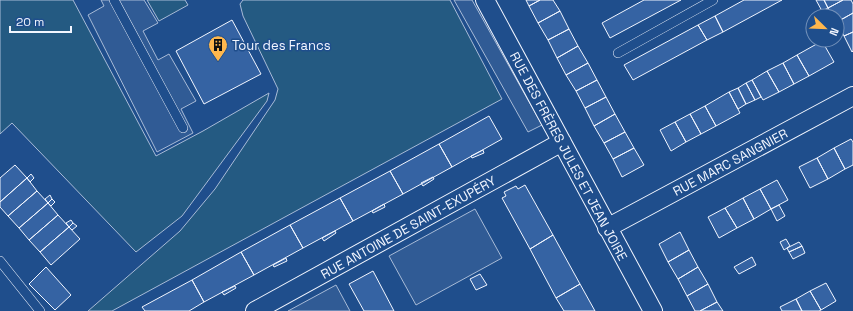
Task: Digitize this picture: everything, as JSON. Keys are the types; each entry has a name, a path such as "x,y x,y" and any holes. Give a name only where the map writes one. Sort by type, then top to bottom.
{"street":[{"name":"RUE DES FRÈRES JULES ET JEAN JOIRE","path":"485,0 653,311"},
{"name":"RUE MARC SANGNIER","path":"607,228 853,96"},
{"name":"RUE ANTOINE DE SAINT-EXUPÉRY","path":"255,311 562,142"}],"lane":[{"path":"114,0 182,128"},
{"path":"618,53 696,4 713,0"},
{"path":"0,261 40,311"}],"shaded area":[{"path":"0,0 73,0 156,156 269,93 267,101 182,216 136,252 12,123 0,134"},
{"path":"101,0 144,0 158,23 143,31 158,60 169,54 196,101 181,109 193,133 157,152 88,15 104,6"},
{"path":"147,0 185,0 188,5 159,21"},
{"path":"243,0 450,0 502,99 112,311 88,311 180,231 215,189 275,100 278,89 243,16 240,4"},
{"path":"454,0 472,0 542,125 528,132"},
{"path":"475,209 502,258 416,305 389,256"},
{"path":"336,285 350,311 288,311"}],"building":[{"path":"526,0 540,0 529,6"},
{"path":"540,0 553,0 560,11 538,23 529,6"},
{"path":"644,0 681,0 610,38 602,23"},
{"path":"744,0 782,0 723,32 715,16"},
{"path":"816,0 824,0 828,8 820,8"},
{"path":"824,0 843,0 828,8"},
{"path":"843,0 851,0 853,4 853,13 845,18 845,8 828,8"},
{"path":"560,11 569,29 548,40 538,23"},
{"path":"853,13 853,32 845,36 845,18"},
{"path":"715,16 723,32 707,40 698,25"},
{"name":"Tour des Francs","path":"232,20 261,74 204,104 176,51"},
{"path":"698,25 707,40 633,80 624,65"},
{"path":"569,29 578,46 557,58 548,40"},
{"path":"853,32 852,52 845,38 845,36"},
{"path":"578,46 588,63 566,75 557,58"},
{"path":"810,48 826,48 834,62 809,76 797,55"},
{"path":"797,55 809,76 794,84 783,63"},
{"path":"588,63 597,80 576,91 566,75"},
{"path":"783,63 794,84 779,92 767,71"},
{"path":"767,71 779,92 763,100 752,80"},
{"path":"597,80 606,97 585,108 576,91"},
{"path":"752,80 761,97 755,100 746,83"},
{"path":"746,83 755,100 746,104 738,88"},
{"path":"738,88 746,104 738,109 729,92"},
{"path":"729,92 740,113 716,126 705,106"},
{"path":"606,97 615,114 594,126 585,108"},
{"path":"705,106 716,126 701,134 690,114"},
{"path":"615,114 625,132 604,143 594,126"},
{"path":"690,114 701,134 686,142 675,122"},
{"path":"489,116 502,139 452,167 439,144"},
{"path":"675,122 686,142 671,151 660,130"},
{"path":"625,132 634,148 613,159 604,143"},
{"path":"851,139 853,142 853,165 845,169 834,148"},
{"path":"439,144 452,167 403,194 390,171"},
{"path":"634,148 644,165 622,177 613,159"},
{"path":"834,148 845,169 828,179 817,158"},
{"path":"483,150 484,153 472,158 471,156"},
{"path":"817,158 828,179 810,188 799,167"},
{"path":"15,165 27,178 0,202 0,178"},
{"path":"390,171 403,194 353,221 340,198"},
{"path":"31,174 34,178 30,182 27,178"},
{"path":"433,177 434,179 423,186 421,183"},
{"path":"27,178 37,191 8,216 0,207 0,202"},
{"path":"777,180 788,200 771,209 760,189"},
{"path":"525,185 553,235 530,249 502,198 506,196 504,192 516,186 518,189"},
{"path":"760,189 771,209 754,219 743,198"},
{"path":"37,191 48,203 19,228 8,216"},
{"path":"50,195 52,199 48,203 45,199"},
{"path":"340,198 353,221 303,248 290,225"},
{"path":"743,198 754,219 737,228 725,208"},
{"path":"52,199 55,202 51,206 48,203"},
{"path":"48,203 58,215 29,240 19,228"},
{"path":"384,204 385,207 373,213 372,211"},
{"path":"779,205 785,216 777,221 771,209"},
{"path":"725,208 737,228 719,238 708,217"},
{"path":"58,215 69,227 40,252 29,240"},
{"path":"71,220 73,223 69,227 66,223"},
{"path":"73,223 77,226 72,230 69,227"},
{"path":"290,225 303,248 254,275 241,252"},
{"path":"69,227 80,239 51,265 40,252"},
{"path":"335,231 336,233 324,241 322,238"},
{"path":"680,232 689,250 668,262 659,244"},
{"path":"553,235 580,284 556,298 530,249"},
{"path":"786,239 790,246 784,250 780,242"},
{"path":"799,242 802,246 789,252 787,248"},
{"path":"802,246 805,253 793,259 789,252"},
{"path":"689,250 698,267 678,279 668,262"},
{"path":"241,252 254,275 204,302 192,280"},
{"path":"752,257 756,265 739,274 734,267"},
{"path":"286,258 287,261 274,267 273,265"},
{"path":"46,267 71,295 55,310 29,284"},
{"path":"698,267 708,284 687,296 678,279"},
{"path":"373,271 394,311 364,311 349,284"},
{"path":"480,274 487,285 476,290 470,279"},
{"path":"192,280 204,302 189,311 145,311 142,307"},
{"path":"826,283 836,301 821,310 810,291"},
{"path":"580,284 595,311 564,311 556,298"},
{"path":"708,284 717,302 700,311 695,311 687,296"},
{"path":"235,286 236,288 224,295 222,292"},
{"path":"810,291 821,310 802,311 796,299"},
{"path":"796,299 802,311 782,311 780,307"},
{"path":"717,302 723,311 700,311"}],"place":[{"name":"Tour des Francs","path":"218,62"}]}
